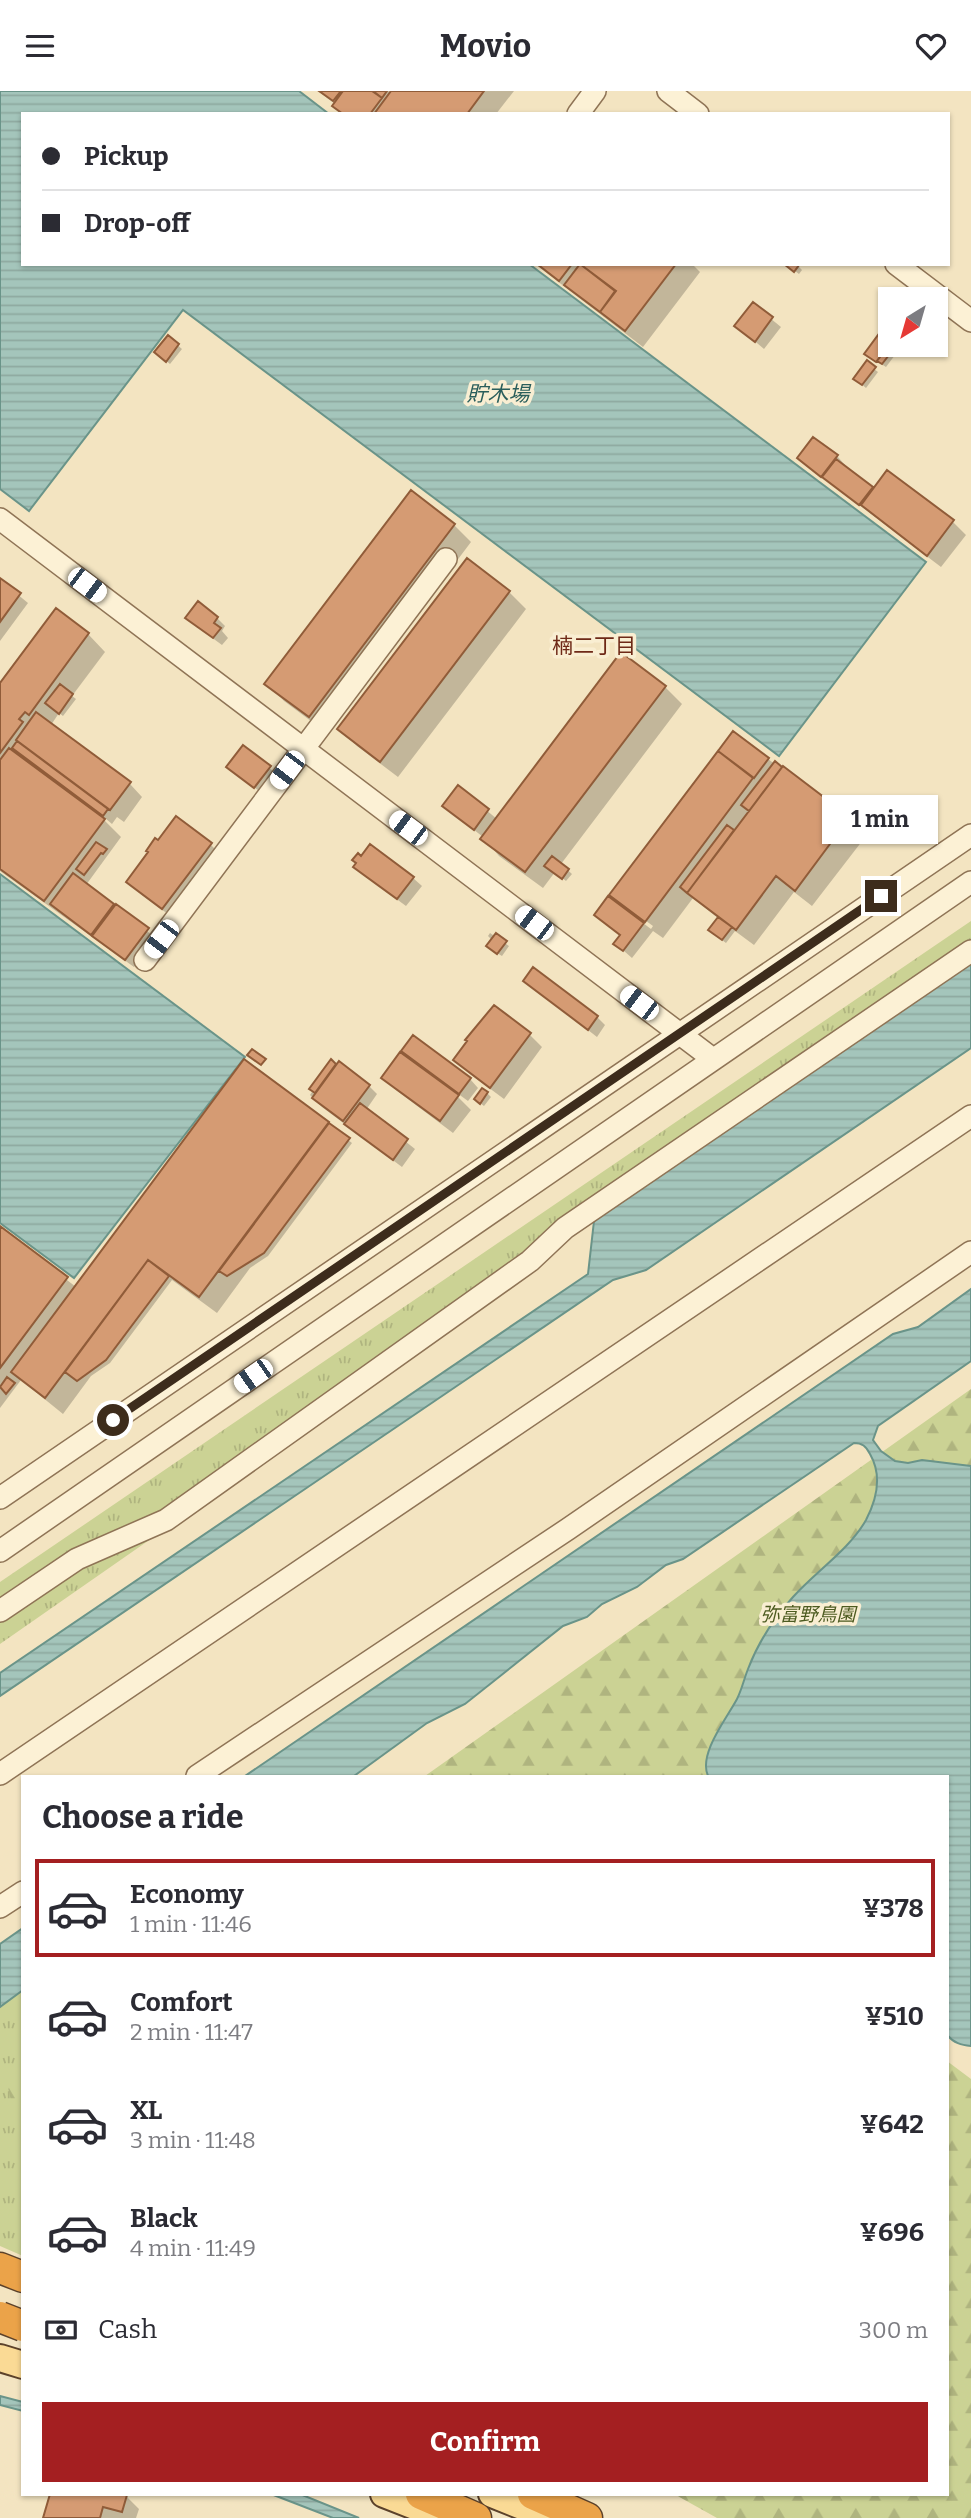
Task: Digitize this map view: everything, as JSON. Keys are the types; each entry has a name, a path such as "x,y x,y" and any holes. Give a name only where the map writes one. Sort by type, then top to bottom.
{"highway":[{"path":"0,2268 21,2276"},
{"path":"0,2318 21,2325"},
{"path":"426,2496 476,2518"},
{"path":"538,2496 587,2518"}],"main road":[{"path":"0,2358 21,2364"},
{"path":"389,2496 445,2518"},
{"path":"497,2496 552,2518"}],"street":[{"path":"579,112 595,91"},
{"path":"668,91 695,112"},
{"path":"900,266 971,321"},
{"path":"0,519 713,1059"},
{"path":"145,960 446,558"},
{"path":"0,1498 971,835"},
{"path":"0,1551 971,882"},
{"path":"0,1611 77,1559 166,1520 530,1261 565,1227 971,951"},
{"path":"0,1774 971,1116"},
{"path":"199,1775 568,1529 971,1252"},
{"path":"0,1907 21,1893"}],"green space":[{"path":"971,921 971,960 580,1229 534,1272 0,1644 0,1582"},
{"name":"弥富野鳥園","path":"971,1389 971,1577 799,1775 426,1775"},
{"path":"21,1955 21,2255 0,2246 0,1969"},
{"path":"949,2062 971,2079 971,2518 717,2518 678,2496 949,2496"},
{"path":"21,2063 21,2134 18,2132 5,2074"}],"water":[{"name":"貯木場","path":"0,91 299,91 326,112 21,112 21,266 532,266 926,562 779,756 183,310 29,511 0,489"},
{"path":"0,874 245,1057 74,1278 0,1223"},
{"path":"971,963 971,1048 646,1270 613,1280 0,1696 0,1673 588,1274 594,1221"},
{"path":"971,1289 971,1361 878,1426 873,1440 881,1451 895,1461 908,1463 922,1460 971,1466 971,2046 958,2043 949,2037 949,1775 708,1775 706,1767 710,1747 737,1699 752,1659 767,1631 793,1597 851,1541 866,1520 873,1504 877,1479 874,1462 862,1444 854,1443 683,1559 666,1565 637,1587 602,1604 587,1617 563,1626 465,1704 427,1723 355,1775 246,1775 893,1334 918,1327"},
{"path":"21,1929 21,1991 0,2007 0,1944"},
{"path":"0,2396 21,2401 21,2410 0,2405"},
{"path":"276,2496 305,2496 359,2518 333,2518"}],"building":[{"path":"319,91 341,91 333,101"},
{"path":"343,91 372,91 382,98 372,112 340,112 332,106"},
{"path":"373,91 387,91 382,98"},
{"path":"391,91 484,91 468,112 375,112"},
{"path":"540,266 570,266 559,281"},
{"path":"578,266 583,266 615,291 600,312 564,285"},
{"path":"583,266 674,266 625,331 600,312 616,291"},
{"path":"786,266 798,266 794,272"},
{"path":"753,302 773,317 755,342 734,326"},
{"path":"168,335 179,344 166,362 154,352"},
{"path":"878,335 880,357 876,362 864,354"},
{"path":"880,357 887,357 882,364 877,361"},
{"path":"867,360 876,367 862,385 853,379"},
{"path":"813,437 838,455 821,477 797,458"},
{"path":"836,459 873,487 859,505 822,477"},
{"path":"887,470 954,520 927,556 861,505"},
{"path":"411,490 455,524 309,717 264,684"},
{"path":"467,558 510,591 380,762 337,729"},
{"path":"0,578 21,593 0,622"},
{"path":"198,601 218,617 214,623 221,628 213,638 185,618"},
{"path":"56,608 89,633 29,715 25,712 19,719 23,722 0,753 0,683"},
{"path":"621,652 666,686 525,872 480,839"},
{"path":"60,684 73,694 59,714 45,703"},
{"path":"36,712 131,782 110,810 16,740"},
{"path":"733,731 769,758 754,778 718,751"},
{"path":"17,741 108,809 103,816 12,748"},
{"path":"243,745 271,766 254,788 226,767"},
{"path":"9,748 105,819 44,901 0,869 0,760"},
{"path":"718,751 753,778 645,922 609,895"},
{"path":"775,761 782,767 749,811 741,805"},
{"path":"783,766 850,817 795,891 776,876 736,930 687,893"},
{"path":"458,785 489,809 474,830 442,806"},
{"path":"176,816 212,843 162,909 126,882 155,838 158,840"},
{"path":"727,825 734,830 687,893 680,887"},
{"path":"96,842 107,849 84,875 76,869"},
{"path":"370,844 414,877 397,899 353,867 356,863 352,860 358,853 361,856"},
{"path":"552,856 569,869 562,879 544,866"},
{"path":"73,873 114,904 91,935 50,904"},
{"path":"608,896 644,923 623,951 613,944 620,935 594,915"},
{"path":"116,904 149,928 125,960 92,936"},
{"path":"718,917 732,927 722,940 708,930"},
{"path":"496,933 507,941 497,954 486,946"},
{"path":"533,967 598,1016 588,1030 523,981"},
{"path":"494,1005 531,1033 490,1088 453,1060 467,1041 465,1040"},
{"path":"413,1035 471,1078 459,1094 401,1051"},
{"path":"252,1049 266,1059 261,1065 247,1055"},
{"path":"400,1052 459,1095 440,1121 381,1078"},
{"path":"244,1059 329,1122 199,1297 148,1260 45,1398 11,1372"},
{"path":"331,1059 336,1064 315,1093 309,1089"},
{"path":"339,1061 370,1085 343,1121 312,1098"},
{"path":"482,1088 488,1092 480,1104 474,1099"},
{"path":"360,1103 408,1139 393,1160 344,1124"},
{"path":"329,1123 350,1138 264,1253 227,1276 219,1271"},
{"path":"0,1226 68,1277 0,1368"},
{"path":"148,1260 169,1276 106,1360 77,1381 65,1372"},
{"path":"7,1377 15,1383 6,1394 0,1387"},
{"path":"49,2496 127,2496 122,2512 103,2507 100,2518 43,2518"}],"district":[{"name":"楠二丁目","path":"594,646"}],"route":[{"path":"113,1420 881,896"}]}
